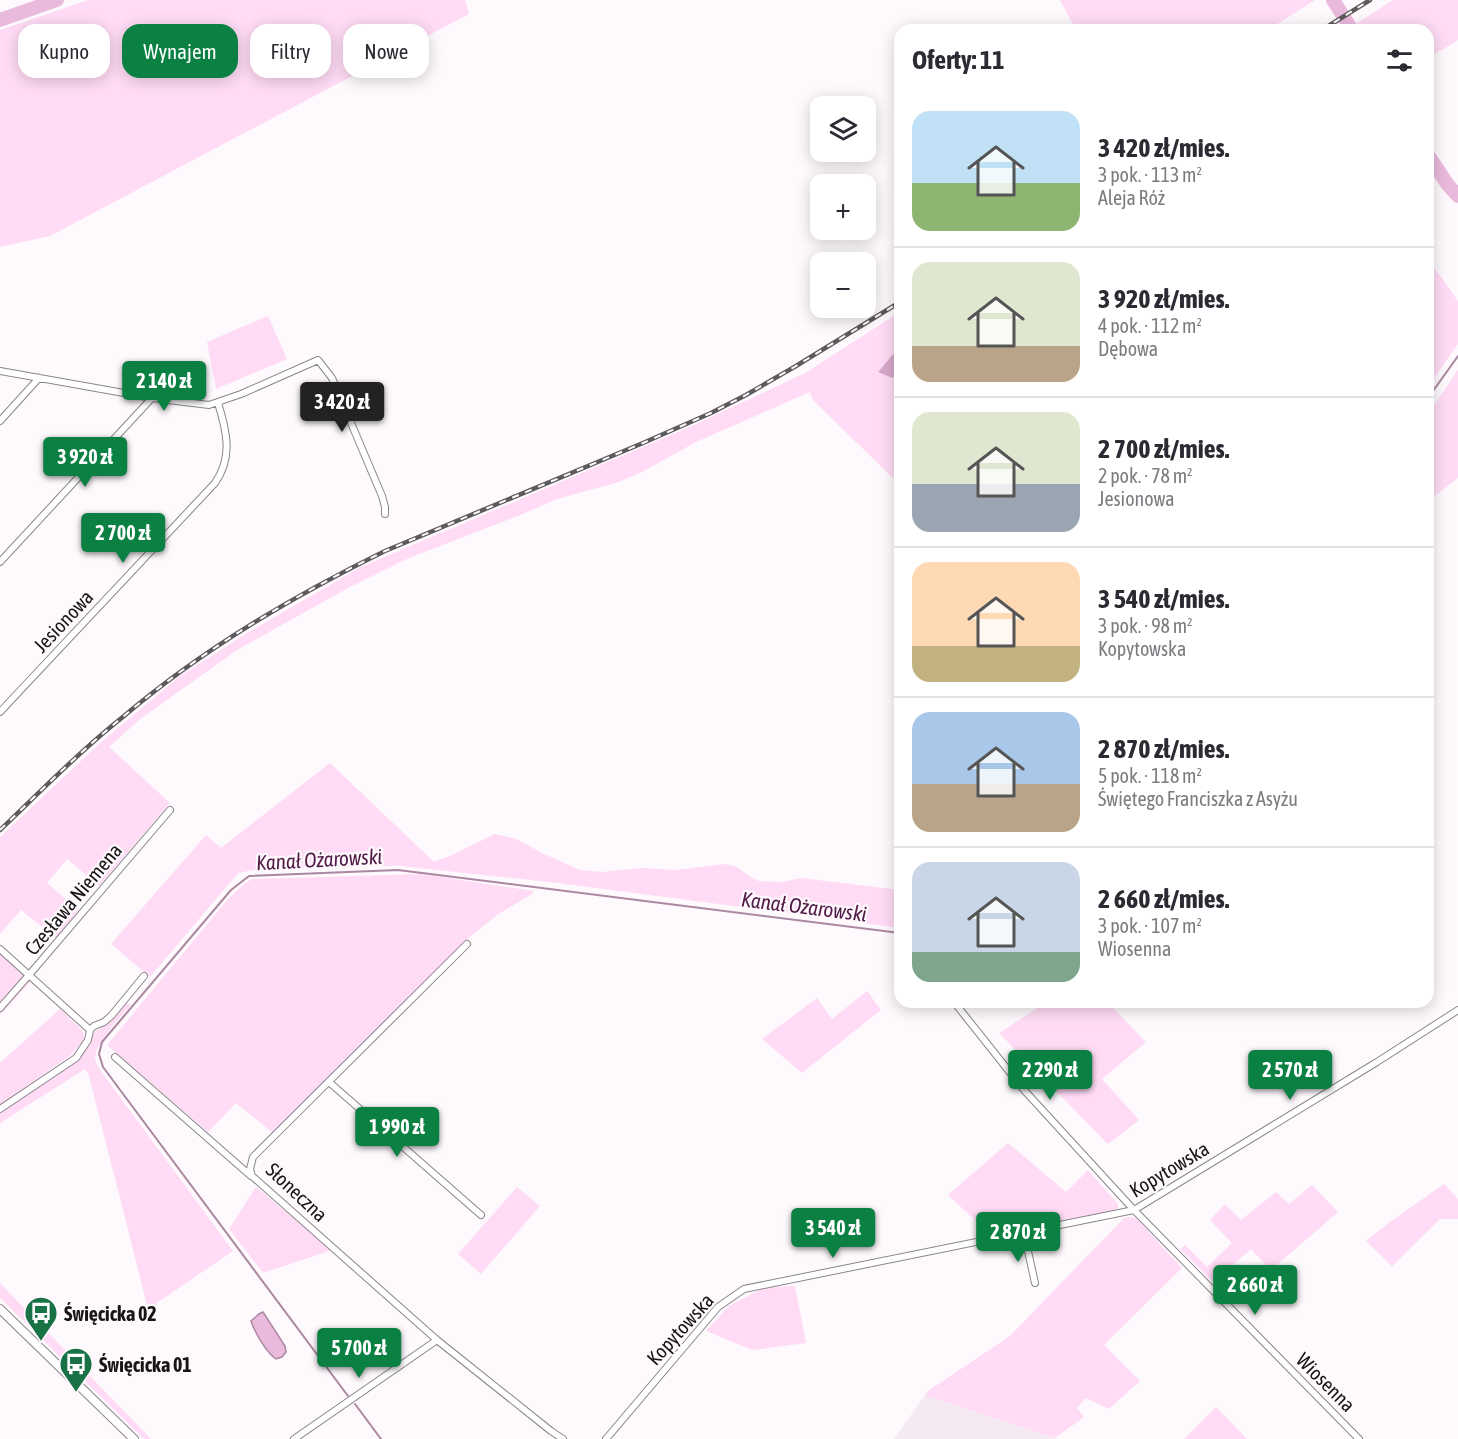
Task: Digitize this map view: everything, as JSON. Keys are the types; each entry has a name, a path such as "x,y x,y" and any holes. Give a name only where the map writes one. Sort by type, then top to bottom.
{"main road":[{"path":"0,1309 134,1439"}],"street":[{"path":"0,371 152,398 209,405 318,360 332,378 382,496 385,514"},
{"path":"0,421 39,378"},
{"path":"0,562 152,398"},
{"name":"Jesionowa","path":"0,712 215,483 225,464 227,453 224,421 218,403"},
{"name":"Czesława Niemena","path":"0,1008 170,810"},
{"name":"Słoneczna","path":"467,944 253,1157 250,1170 252,1176 437,1340 563,1439"},
{"path":"0,949 90,1030"},
{"path":"0,1109 76,1058 88,1040 90,1030 111,1016 144,976"},
{"name":"Wiosenna","path":"959,1008 1024,1090 1134,1210 1359,1439"},
{"name":"Kopytowska","path":"606,1439 718,1307 744,1289 1134,1210 1458,1010"},
{"path":"115,1057 252,1176"},
{"path":"328,1082 481,1215"},
{"path":"1024,1233 1035,1284"},
{"path":"294,1439 437,1340"}],"shaded area":[{"path":"88,0 465,0 469,14 429,35 429,24 343,24 343,78 348,78 50,236 0,247 0,30"},
{"path":"1060,0 1315,0 1277,24 1073,24"},
{"path":"1393,0 1458,0 1458,40 1434,54 1434,24 1356,24"},
{"path":"1434,267 1458,301 1458,344 1434,378"},
{"path":"268,316 287,359 216,389 207,342"},
{"path":"894,316 894,353 878,372 894,377 894,479 813,400 810,392 698,441 619,482 557,499 409,558 348,588 237,650 140,719 109,747 170,803 99,886 67,859 47,883 78,910 56,938 21,910 0,934 0,837 100,743 179,677 247,633 361,567 692,426 805,373"},
{"path":"894,353 894,377 878,372"},
{"path":"1458,370 1458,478 1434,496 1434,405"},
{"path":"330,763 434,862 495,834 516,839 580,870 602,872 642,868 676,870 725,864 737,867 759,881 783,882 801,878 894,889 894,927 558,883 400,866 264,868 238,873 150,977 111,944 206,835 221,848"},
{"path":"421,874 534,891 497,915 467,939 273,1133 236,1103 208,1132 107,1045 228,899 252,879"},
{"path":"0,953 31,981 0,1015"},
{"path":"867,991 881,1010 802,1073 762,1039 817,998 832,1019"},
{"path":"126,1003 131,1005 97,1050 95,1057 97,1064 233,1251 148,1309 89,1076 85,1069 0,1123 0,1111 79,1058 86,1050 92,1034 105,1025"},
{"path":"1038,1008 1113,1008 1146,1042 1102,1079 1139,1120 1108,1144 999,1033"},
{"path":"60,1009 83,1031 84,1039 71,1055 0,1105 0,1063"},
{"path":"1008,1143 1066,1192 1088,1170 1118,1204 1118,1208 1113,1211 990,1234 948,1195"},
{"path":"1444,1184 1458,1199 1458,1219 1440,1219 1392,1266 1366,1241"},
{"path":"1312,1185 1338,1212 1271,1270 1251,1249 1213,1282 1180,1249 1185,1245 1207,1267 1232,1243 1210,1220 1225,1204 1241,1220 1276,1192 1289,1204"},
{"path":"256,1187 332,1250 263,1273 229,1229"},
{"path":"517,1187 540,1206 481,1274 458,1254"},
{"path":"1124,1218 1136,1218 1182,1268 1104,1345 1140,1381 1109,1409 1086,1398 1077,1408 1084,1417 1055,1438 925,1395 1010,1336"},
{"path":"0,1283 151,1439 144,1439 0,1298"},
{"path":"795,1286 806,1343 752,1350 706,1331 729,1306 763,1288"},
{"path":"263,1312 285,1346 286,1352 282,1357 276,1359 268,1352 253,1326 251,1321"},
{"path":"925,1395 1058,1439 894,1439"},
{"path":"1216,1407 1247,1439 1184,1439"}],"waterway":[{"path":"0,20 57,0"},
{"path":"1333,0 1348,24"},
{"path":"1434,164 1458,196"},
{"name":"Kanał Ożarowski","path":"1434,390 1458,356"},
{"name":"Kanał Ożarowski","path":"348,1396 103,1067 99,1054 102,1042 231,890 249,876 398,870 894,932"},
{"name":"Kanał Ożarowski","path":"355,1404 381,1439"}],"railway":[{"path":"1332,24 1370,0"},
{"path":"0,830 92,743 154,692 217,646 282,606 385,551 711,413 796,366 894,306"}],"place":[{"name":"Święcicka 02","path":"41,1342"},
{"name":"Święcicka 01","path":"76,1393"}]}
